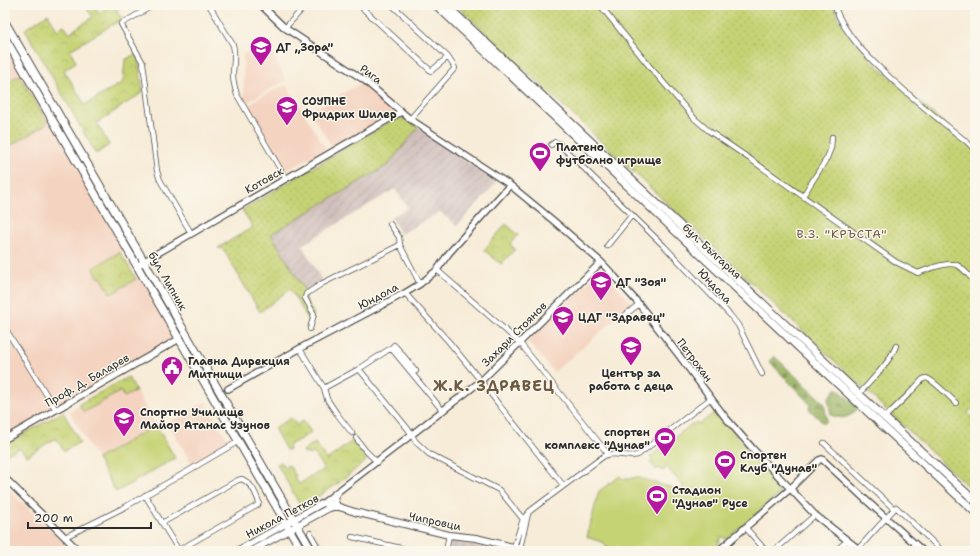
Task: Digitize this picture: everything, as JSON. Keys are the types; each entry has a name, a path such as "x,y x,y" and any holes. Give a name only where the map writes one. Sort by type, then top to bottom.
{"main road":[{"name":"бул. България","path":"436,5 975,512"},
{"name":"бул. България","path":"446,5 884,418 975,501"},
{"name":"бул. Липник","path":"5,22 312,551"},
{"name":"бул. Липник","path":"5,38 302,551"},
{"path":"337,492 334,498 337,507"},
{"name":"Никола Петков","path":"251,551 324,503 337,507"},
{"name":"Никола Петков","path":"296,522 333,507 337,507"},
{"name":"Чипровци","path":"337,507 449,535 476,538 530,551"},
{"name":"Никола Петков","path":"238,551 288,527"}],"street":[{"path":"154,5 121,24 144,63 156,171 191,233"},
{"path":"209,5 233,45 234,87 237,95 286,179"},
{"name":"Рига","path":"261,5 285,28 364,80 410,119 510,185"},
{"path":"285,28 306,5"},
{"path":"359,5 431,71 448,58"},
{"path":"392,5 448,58 455,68 410,119"},
{"path":"600,5 650,67 695,119 709,131 902,266 918,273 946,264 952,264 960,266 975,282"},
{"path":"834,5 838,18 850,36 875,64 975,150"},
{"name":"Котовск","path":"137,266 191,233 402,112"},
{"path":"803,196 828,158 832,137"},
{"name":"Юндола","path":"550,144 555,142 558,143 669,251 738,325 762,374"},
{"name":"Петрохан","path":"510,185 601,262 615,276 639,304 733,426 815,515 859,550"},
{"name":"Юндола","path":"228,389 420,284 437,270 465,235 510,185"},
{"path":"607,246 632,216"},
{"path":"390,224 398,237 400,245 420,284"},
{"path":"310,329 314,314 304,298 306,294 323,283 400,245"},
{"name":"Захари Стоянов","path":"324,503 481,381 601,262"},
{"path":"437,270 520,343 608,454"},
{"path":"405,293 449,342 481,381 563,486"},
{"path":"619,320 639,304"},
{"path":"5,328 56,410"},
{"name":"Проф. Д. Баларев","path":"5,439 179,339"},
{"path":"859,394 883,367 896,346"},
{"path":"324,388 359,369 391,348 443,411"},
{"path":"300,349 324,388 327,399 352,433"},
{"path":"359,369 416,442 429,454 499,490 523,519"},
{"path":"884,418 925,378 929,379 939,387 956,403"},
{"path":"218,388 228,389 224,398"},
{"path":"517,548 523,519 530,511 598,459 608,454 631,456 638,455 711,398"},
{"path":"356,438 377,462"},
{"path":"65,537 145,496 239,441"},
{"path":"824,442 894,509 896,507 942,551"},
{"path":"718,551 790,489 819,460 822,459 923,551"},
{"path":"5,478 79,551"},
{"path":"145,496 162,523 179,550 258,505 259,502 252,486 242,478 162,523"},
{"path":"859,550 894,509"},
{"path":"517,548 530,511"},
{"path":"774,551 815,515"},
{"path":"745,527 766,551"},
{"path":"310,533 320,551"},
{"path":"446,551 449,535"},
{"path":"352,537 414,551"},
{"path":"835,551 847,541"}],"shaded area":[{"path":"5,30 131,246 94,268 99,277 101,276 111,294 145,273 183,337 5,442"},
{"name":"ДГ „Зора\"","path":"266,42 286,80 247,102 244,99 243,54"},
{"path":"361,83 394,113 333,148 310,112"},
{"name":"СОУПНЕ Фридрих Шилер","path":"286,85 326,149 287,170 249,106 258,98"},
{"path":"418,127 496,183 457,226 440,212 401,234 391,217 408,208 395,189 302,245 324,284 307,294 271,234 388,165"},
{"path":"602,271 633,304 554,372 527,341 569,299"},
{"name":"Спортно Училище Майор Атанас Узунов","path":"128,377 175,458 116,492 69,411"},
{"path":"205,402 229,442 192,464 168,423"},
{"path":"5,486 46,526 73,551 5,551"},
{"path":"450,541 501,551 448,551"}],"green space":[{"path":"94,5 99,13 106,8 104,5 123,5 116,10 122,19 70,50 76,62 64,70 85,105 123,82 125,60 137,53 143,92 97,123 109,145 96,154 25,29 48,14 57,30 64,25 69,33 93,17 87,9"},
{"path":"456,5 834,5 838,18 875,64 975,150 975,407 968,412 975,422 975,493"},
{"path":"19,75 48,123 5,149 5,84"},
{"path":"399,116 418,127 388,165 271,234 307,294 305,299 314,314 308,319 290,289 260,312 223,249 218,248 253,227 242,210"},
{"path":"506,224 518,235 510,244 515,249 501,264 484,250"},
{"path":"120,252 136,279 111,294 101,277 99,278 93,268"},
{"path":"774,356 824,403 827,420 824,424 809,409 810,404 769,361"},
{"path":"128,377 136,391 124,397 121,391 84,412 79,404"},
{"path":"837,388 858,408 849,416 843,418 831,415 828,398"},
{"path":"63,412 80,442 64,451 56,438 27,456 19,448 5,455 5,444"},
{"name":"Спортен Клуб \"Дунав\"","path":"715,412 774,478 772,480 776,484 774,486 780,493 727,539 721,537 719,543 713,551 618,551 606,547 604,543 587,537 599,491 620,476 623,479 636,477 680,490 684,487 668,467 662,471 659,468 656,470 650,462 652,460 650,457 693,423 694,424 696,422 700,424"},
{"path":"291,418 297,425 303,421 311,432 288,446 289,450 286,450 274,428"},
{"path":"156,425 175,458 116,492 97,459"},
{"path":"352,441 367,460 336,485 301,507 277,464 281,462 284,467 289,465 299,484 324,469 313,452 309,455 308,453 305,454 303,451 306,448 315,443 327,460"}],"place":[{"name":"ДГ „Зора\"","path":"261,66"},
{"name":"СОУПНЕ Фридрих Шилер","path":"287,126"},
{"name":"Платено футболно игрище","path":"540,172"},
{"name":"ДГ \"Зоя\"","path":"601,302"},
{"name":"ЦДГ \"Здравец\"","path":"563,336"},
{"name":"Център за работа с деца","path":"631,366"},
{"name":"Главна Дирекция Митници","path":"172,386"},
{"name":"Спортно Училище Майор Атанас Узунов","path":"124,438"},
{"name":"спортен комплекс \"Дунав\"","path":"665,458"},
{"name":"Спортен Клуб \"Дунав\"","path":"725,480"},
{"name":"Стадион \"Дунав\" Русе","path":"657,516"}],"district":[{"name":"В.З. \"КРЪСТА\"","path":"842,234"},
{"name":"Ж.К. ЗДРАВЕЦ","path":"494,386"}]}
